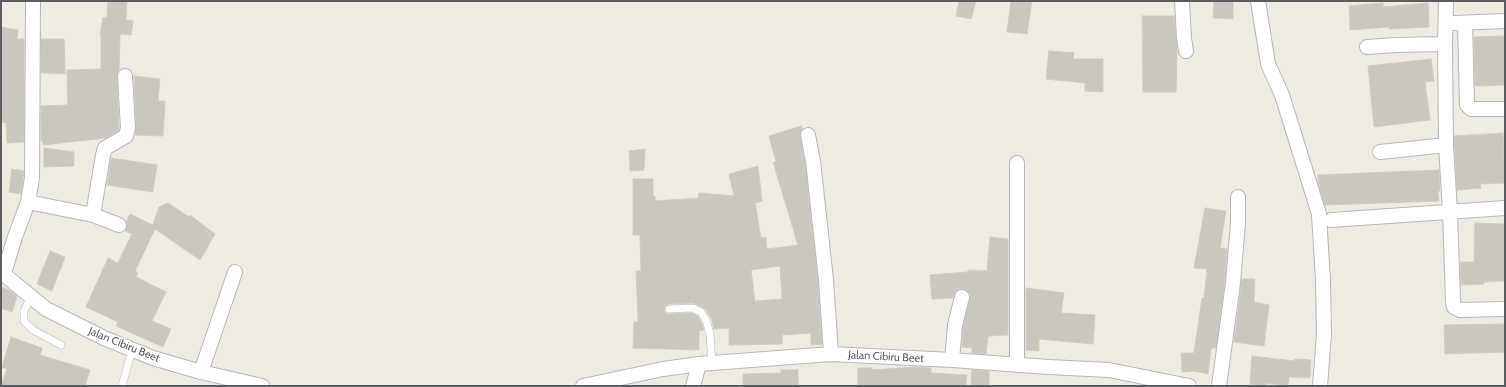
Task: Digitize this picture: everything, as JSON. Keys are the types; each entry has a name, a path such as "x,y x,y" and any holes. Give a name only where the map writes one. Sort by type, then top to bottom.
{"street":[{"path":"2,272 28,202 32,178 33,1"},
{"path":"1182,1 1183,29 1186,51"},
{"path":"1258,1 1268,64 1282,95 1318,214 1323,281 1324,334 1320,386"},
{"path":"1446,1 1446,146 1454,307 1460,310 1505,309"},
{"path":"1446,23 1505,21"},
{"path":"1465,23 1467,105 1471,109 1505,108"},
{"path":"1367,47 1445,44"},
{"path":"93,215 105,148 126,136 128,128 125,76"},
{"path":"808,135 813,161 826,280 831,354"},
{"path":"1380,152 1446,146"},
{"path":"1017,163 1017,364"},
{"path":"1219,386 1233,283 1238,223 1238,197"},
{"path":"28,202 93,215 119,225"},
{"path":"1331,220 1505,208"},
{"name":"Jalan Cibiru Beet","path":"2,272 46,309 77,326 153,358 201,372 262,386"},
{"path":"201,372 235,272"},
{"path":"952,360 955,325 962,297"},
{"name":"Jalan Cibiru Beet","path":"583,386 663,369 831,354 1109,370 1189,386"},
{"path":"694,386 706,364"}],"lane":[{"path":"31,296 24,310 24,321 33,330 61,345"},
{"path":"669,310 694,308 701,312 706,320 710,334 706,364"},
{"path":"122,386 132,350"}],"building":[{"path":"108,1 127,1 126,20 133,21 131,35 120,34 119,70 117,76 119,130 106,138 43,145 43,141 41,141 41,106 68,105 67,70 101,69 100,35 103,17 107,18"},
{"path":"959,1 976,1 971,19 956,16"},
{"path":"1011,1 1032,1 1027,34 1007,32"},
{"path":"1214,1 1233,1 1233,19 1213,18"},
{"path":"1383,3 1383,7 1428,3 1429,27 1389,29 1389,27 1350,30 1349,6"},
{"path":"1142,16 1174,16 1177,48 1176,92 1143,92"},
{"path":"1,27 18,30 17,39 24,39 24,142 7,143 6,123 1,122"},
{"path":"1504,36 1505,85 1475,86 1474,37"},
{"path":"41,39 64,39 65,74 41,73"},
{"path":"1049,51 1074,53 1073,59 1103,59 1103,92 1085,91 1085,83 1046,79"},
{"path":"1431,59 1434,81 1425,82 1430,120 1374,127 1368,66"},
{"path":"134,76 160,79 158,101 165,101 163,136 135,135"},
{"path":"801,126 802,129 800,137 805,162 818,281 822,344 811,345 811,333 782,335 782,344 729,345 729,328 714,329 711,318 705,309 693,303 668,304 665,306 664,310 669,314 692,313 698,316 704,330 699,331 699,350 633,348 634,322 638,322 636,271 641,271 640,235 633,235 633,179 653,179 653,196 655,196 655,201 698,198 699,193 734,196 729,174 758,166 762,201 755,203 761,238 766,237 767,249 798,245 773,162 776,162 769,136","holes":["780,266 782,299 755,301 751,270"]},
{"path":"1503,133 1505,183 1480,184 1481,188 1457,190 1454,136"},
{"path":"44,148 74,152 74,166 44,167"},
{"path":"645,149 644,170 630,171 629,151"},
{"path":"111,158 157,165 153,192 107,185"},
{"path":"12,169 24,171 21,194 9,192"},
{"path":"1439,170 1439,201 1325,205 1318,183 1318,175"},
{"path":"168,203 189,217 190,215 215,234 200,260 155,229 135,271 138,273 136,277 166,292 152,321 171,329 163,347 116,326 118,322 86,307 108,258 118,263 132,234 125,231 127,228 126,222 130,214 153,225 159,207"},
{"path":"1205,208 1226,211 1220,248 1227,249 1225,282 1216,348 1211,348 1208,374 1194,371 1182,372 1181,353 1194,353 1202,298 1204,298 1207,269 1194,268"},
{"path":"1475,223 1505,224 1505,281 1461,285 1460,262 1474,262"},
{"path":"990,237 1008,239 1008,335 988,336 986,354 972,353 972,348 962,347 963,326 970,294 964,289 960,289 956,291 953,298 932,299 930,275 968,272 968,270 987,271"},
{"path":"50,251 65,257 52,291 37,284"},
{"path":"1242,279 1255,279 1254,302 1269,305 1264,346 1234,342"},
{"path":"1,287 9,290 17,296 12,312 1,308"},
{"path":"1026,288 1064,293 1061,313 1095,315 1093,344 1039,339 1039,351 1026,350"},
{"path":"1505,324 1505,352 1445,354 1444,325"},
{"path":"11,337 42,348 40,355 90,370 85,386 1,386 7,369 2,367"},
{"path":"1252,356 1294,361 1295,359 1311,360 1310,378 1289,377 1288,386 1266,383 1266,386 1250,384"},
{"path":"915,367 931,368 931,373 967,375 966,386 858,386 858,368 872,368 872,370"},
{"path":"781,370 798,370 798,386 743,386 743,374 781,373"},
{"path":"972,370 989,371 989,386 971,386"}]}
